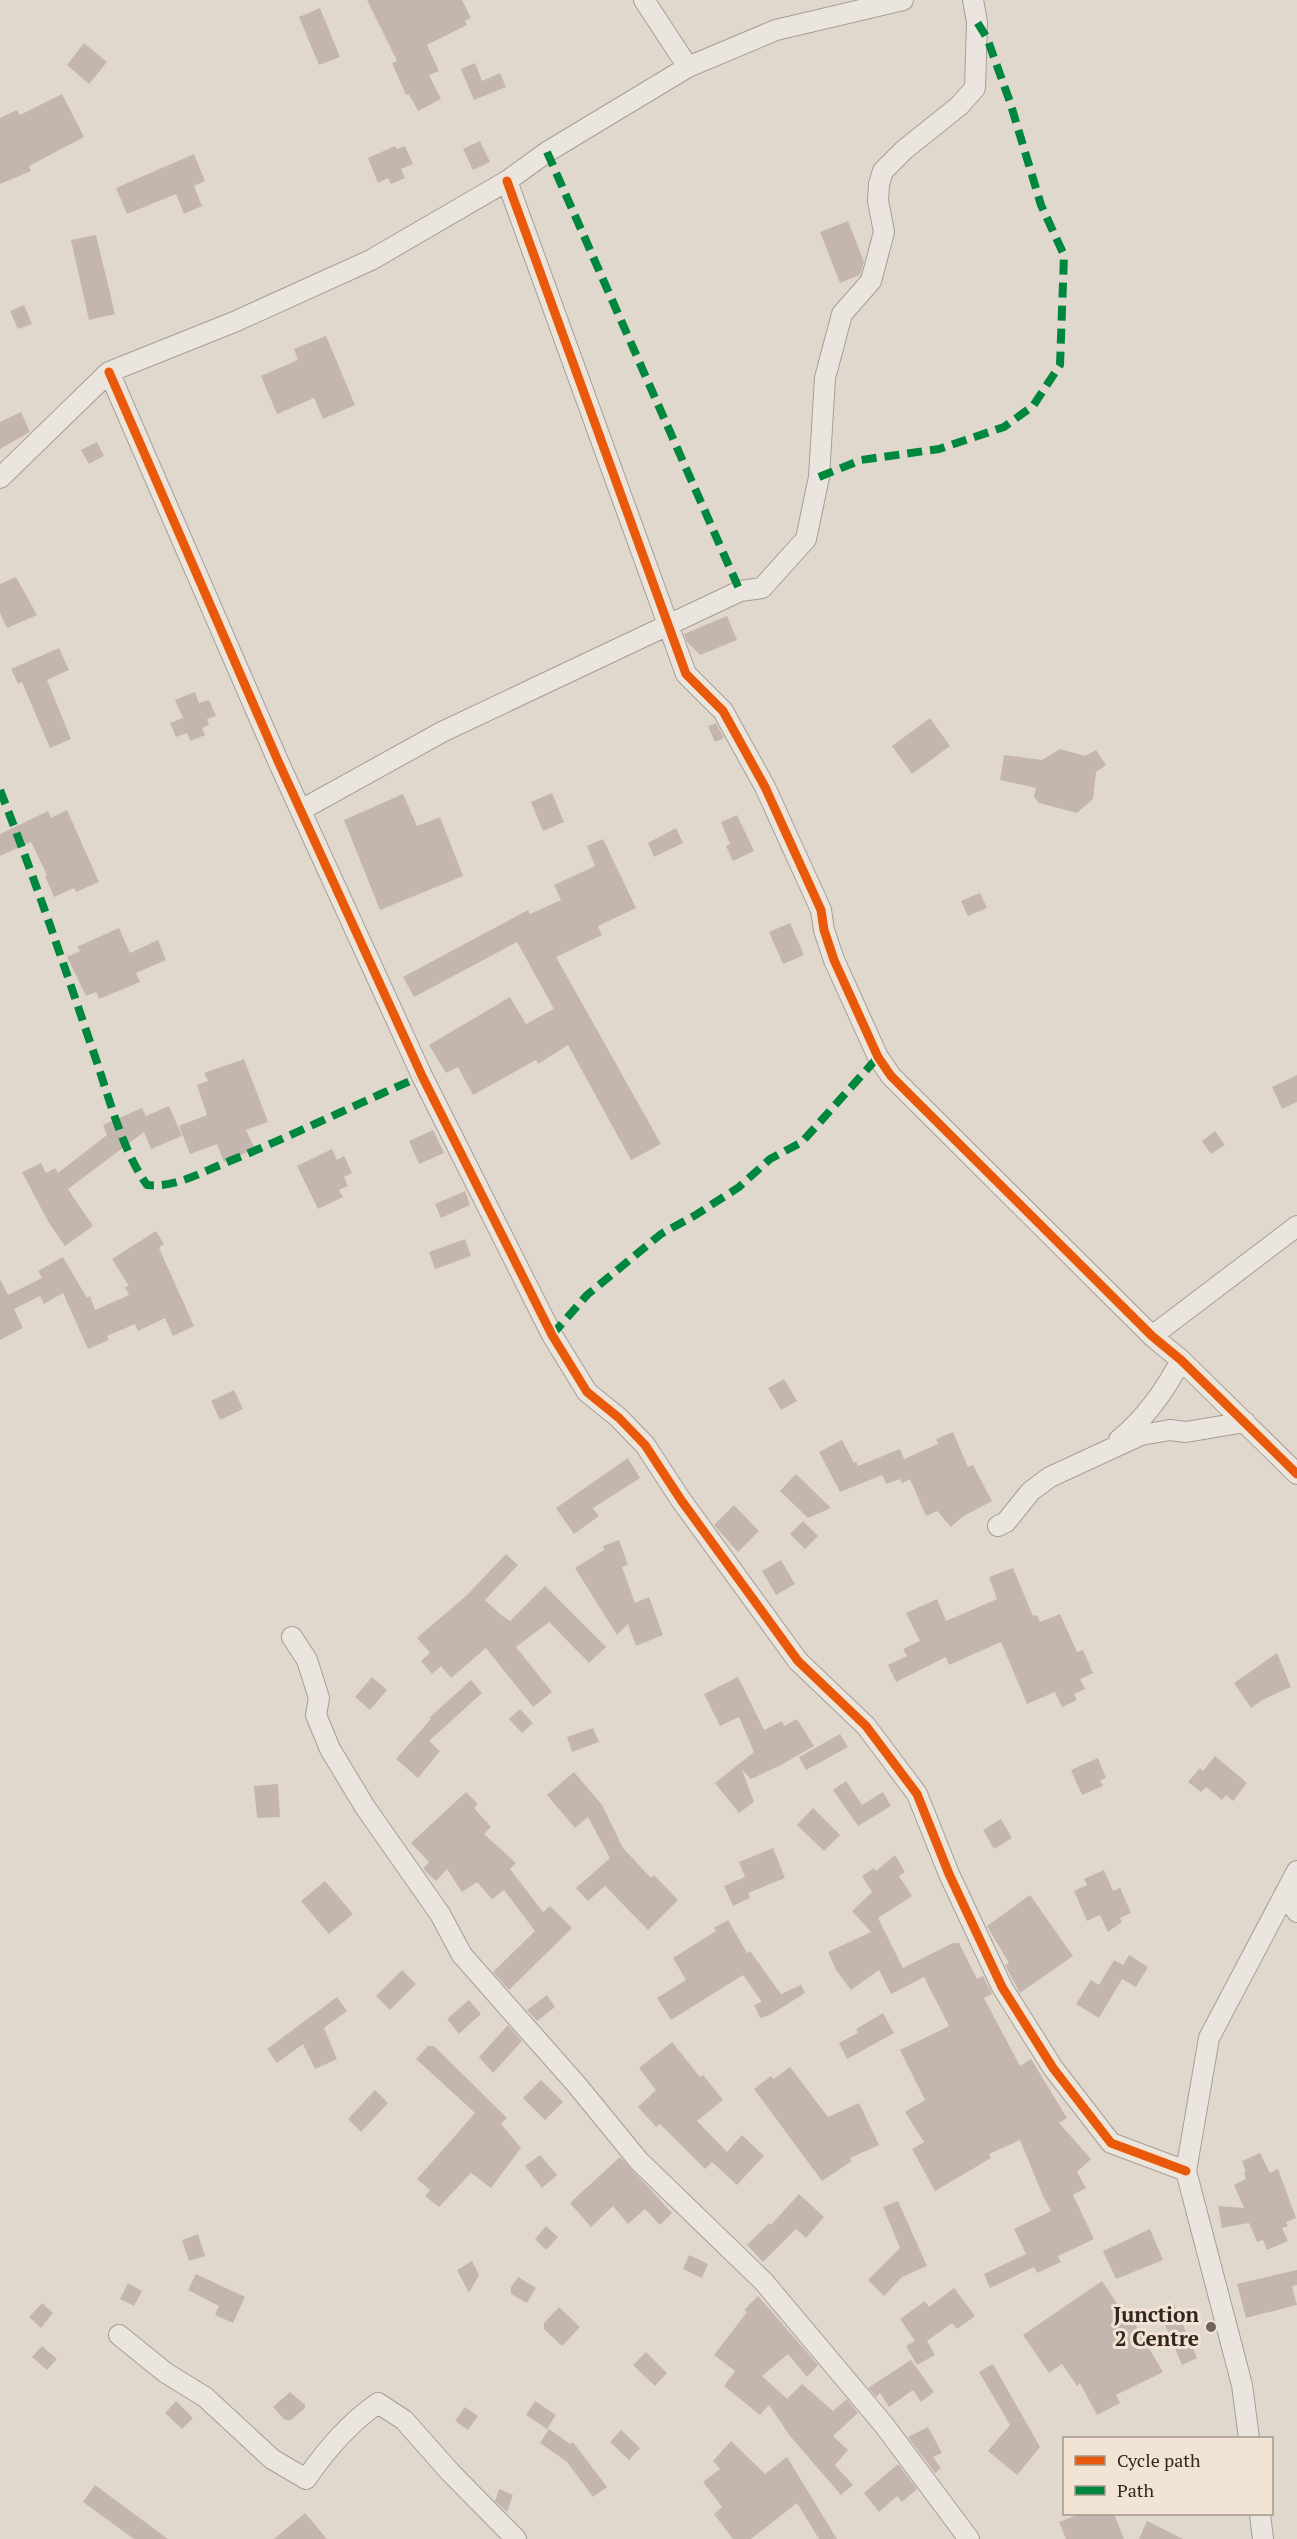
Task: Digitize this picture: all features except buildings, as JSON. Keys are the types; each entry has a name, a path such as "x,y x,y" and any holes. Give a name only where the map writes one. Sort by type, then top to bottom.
{"street":[{"path":"644,0 688,67"},
{"path":"0,478 109,372 234,322 371,261 507,181 547,152 688,67 776,30 903,0"},
{"path":"301,810 442,732 740,591 762,588 806,539 819,477 825,378 842,314 872,281 884,232 878,201 879,184 884,171 904,150 959,106 975,88 977,22 973,0"},
{"path":"507,181 686,674 723,711 783,822 805,879 821,910 824,930 834,960 878,1057 891,1076 1152,1336 1181,1360 1297,1474"},
{"path":"109,372 301,810 422,1076 552,1335 587,1392 619,1418 645,1445 681,1500 798,1661 866,1726 917,1794 949,1874 1002,1987 1067,2087 1111,2143 1186,2171"},
{"path":"1152,1336 1297,1226"},
{"path":"1101,1454 1135,1427 1167,1388 1181,1360"},
{"path":"998,1526 1006,1522 1031,1491 1050,1477 1141,1435 1170,1430 1186,1432 1245,1422"},
{"path":"292,1637 307,1660 319,1698 316,1715 330,1749 364,1808 440,1914 462,1955 597,2108 639,2161 764,2282 884,2425 969,2539"},
{"path":"1249,2437 1242,2385 1186,2171 1209,2038 1297,1871"},
{"path":"1285,1893 1297,1912"},
{"path":"118,2335 166,2373 205,2397 272,2459 306,2479 321,2457 357,2417 378,2403 404,2420 450,2472 516,2539"},
{"path":"1260,2515 1263,2539"}],"marked path":[{"path":"819,477 861,460 939,449 1004,427 1033,406 1060,365 1064,255 1041,205 1010,102 987,38 977,22"},
{"path":"547,152 740,591"},
{"path":"0,790 47,917 122,1136 137,1170 147,1185 177,1182 196,1175 422,1076"},
{"path":"552,1335 587,1295 661,1234 739,1187 770,1159 802,1142 878,1057"}],"cycle path":[{"path":"507,181 686,674 723,711 765,787 821,910 824,930 834,960 878,1057 891,1076 1152,1336 1181,1360 1297,1474"},
{"path":"109,372 278,761 422,1076 552,1335 587,1392 619,1418 645,1445 681,1500 798,1661 866,1726 917,1794 949,1874 1002,1987 1053,2068 1111,2143 1186,2171"}],"place":[{"name":"Junction 2 Centre","path":"1211,2327"}]}
